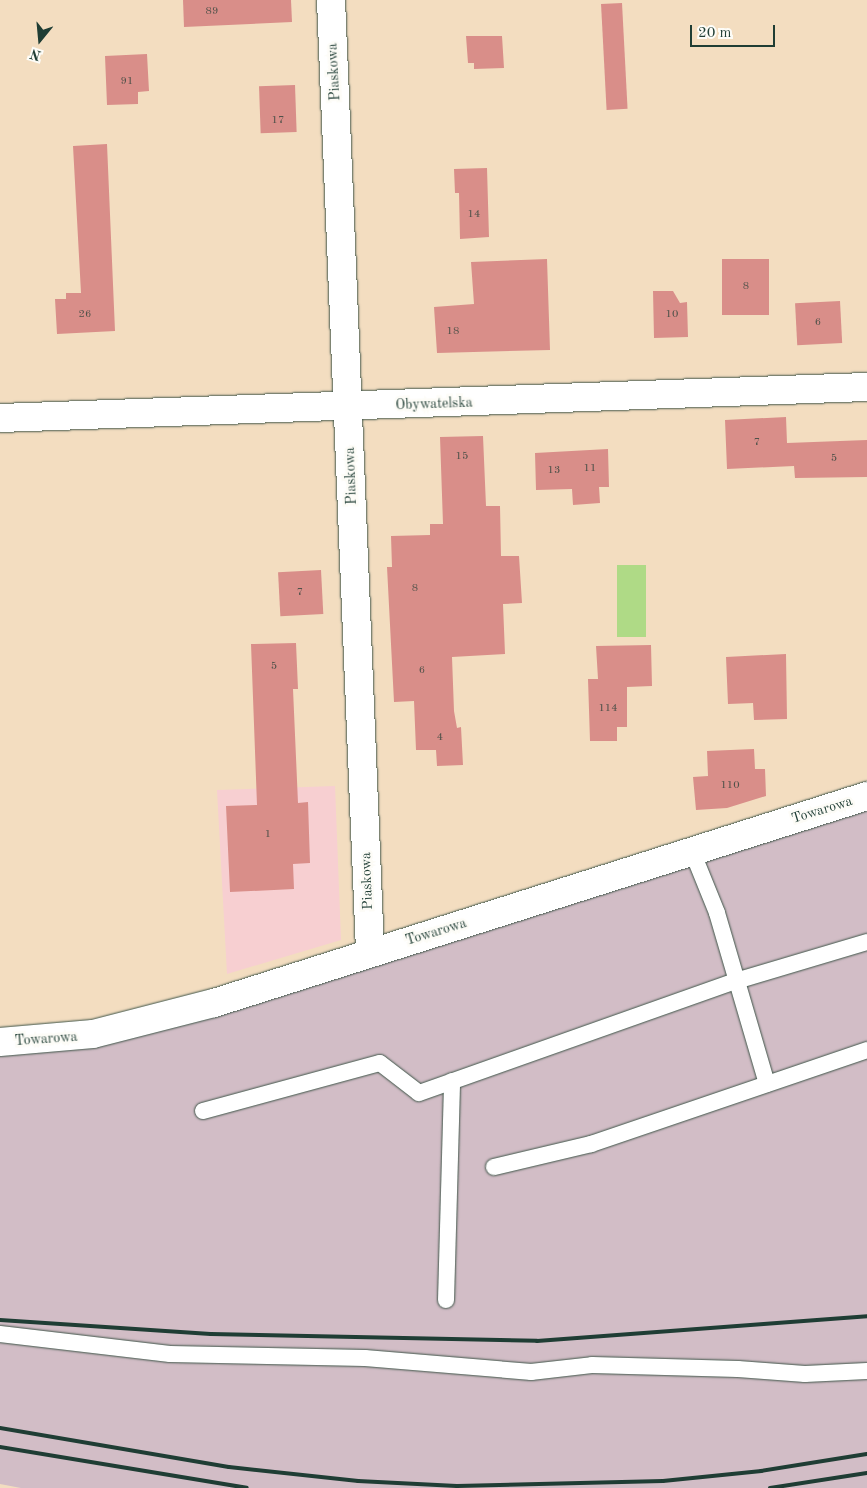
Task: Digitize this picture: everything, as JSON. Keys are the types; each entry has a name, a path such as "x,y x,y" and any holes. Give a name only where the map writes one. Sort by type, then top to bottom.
{"street":[{"name":"Piaskowa","path":"331,0 370,952"},
{"name":"Obywatelska","path":"0,418 867,387"},
{"name":"Towarowa","path":"0,1042 93,1034 214,1003 867,796"}],"lane":[{"path":"692,851 717,913 767,1084"},
{"path":"204,1111 380,1063 419,1093 736,981 867,942"},
{"path":"494,1167 590,1144 867,1050"},
{"path":"446,1300 452,1082"},
{"path":"0,1334 170,1354 365,1358 531,1372 592,1365 738,1369 805,1374 867,1371"}],"shaded area":[{"path":"335,786 341,940 227,974 217,790"},
{"path":"867,800 867,1488 21,1488 0,1484 0,1045 54,1042"}],"green space":[{"path":"617,565 646,565 646,637 617,637"}],"building":[{"path":"183,0 291,0 292,22 184,27"},
{"path":"622,3 628,109 607,110 601,4"},
{"path":"466,36 502,36 504,68 474,69 474,63 468,63"},
{"path":"147,54 149,91 138,92 138,104 107,105 105,56"},
{"path":"295,85 297,132 261,133 259,86"},
{"path":"107,144 115,331 57,334 55,299 66,299 66,293 81,293 73,146"},
{"path":"487,168 489,237 460,239 459,193 455,193 454,169"},
{"path":"547,259 550,350 437,353 434,307 474,304 471,262"},
{"path":"722,259 769,259 769,315 722,315"},
{"path":"653,291 673,291 680,303 687,302 688,337 654,338"},
{"path":"840,301 842,343 797,345 795,303"},
{"path":"786,417 787,443 867,440 867,477 795,478 794,466 727,469 725,420"},
{"path":"483,436 486,506 500,506 501,556 519,556 522,603 503,604 505,654 452,657 454,711 457,728 461,727 463,765 437,766 436,750 416,750 414,701 394,702 387,567 392,567 391,536 430,535 430,524 443,524 440,437"},
{"path":"608,449 609,487 599,487 600,503 573,505 572,489 536,490 535,453"},
{"path":"321,570 323,614 280,616 278,572"},
{"path":"296,643 298,689 293,689 298,803 308,802 310,863 293,864 294,889 230,892 226,806 257,805 251,644"},
{"path":"651,645 652,686 627,687 627,727 617,727 617,741 590,741 588,679 598,679 596,646"},
{"path":"786,654 787,719 754,720 753,703 728,704 726,657"},
{"path":"754,749 755,769 765,769 766,796 727,808 696,810 693,777 708,776 707,751"}],"railway":[{"path":"0,1320 211,1334 537,1341 867,1316"},
{"path":"0,1428 229,1467 358,1481 457,1486 663,1481 761,1471 867,1454"},
{"path":"0,1447 247,1488"},
{"path":"770,1488 867,1473"}]}
